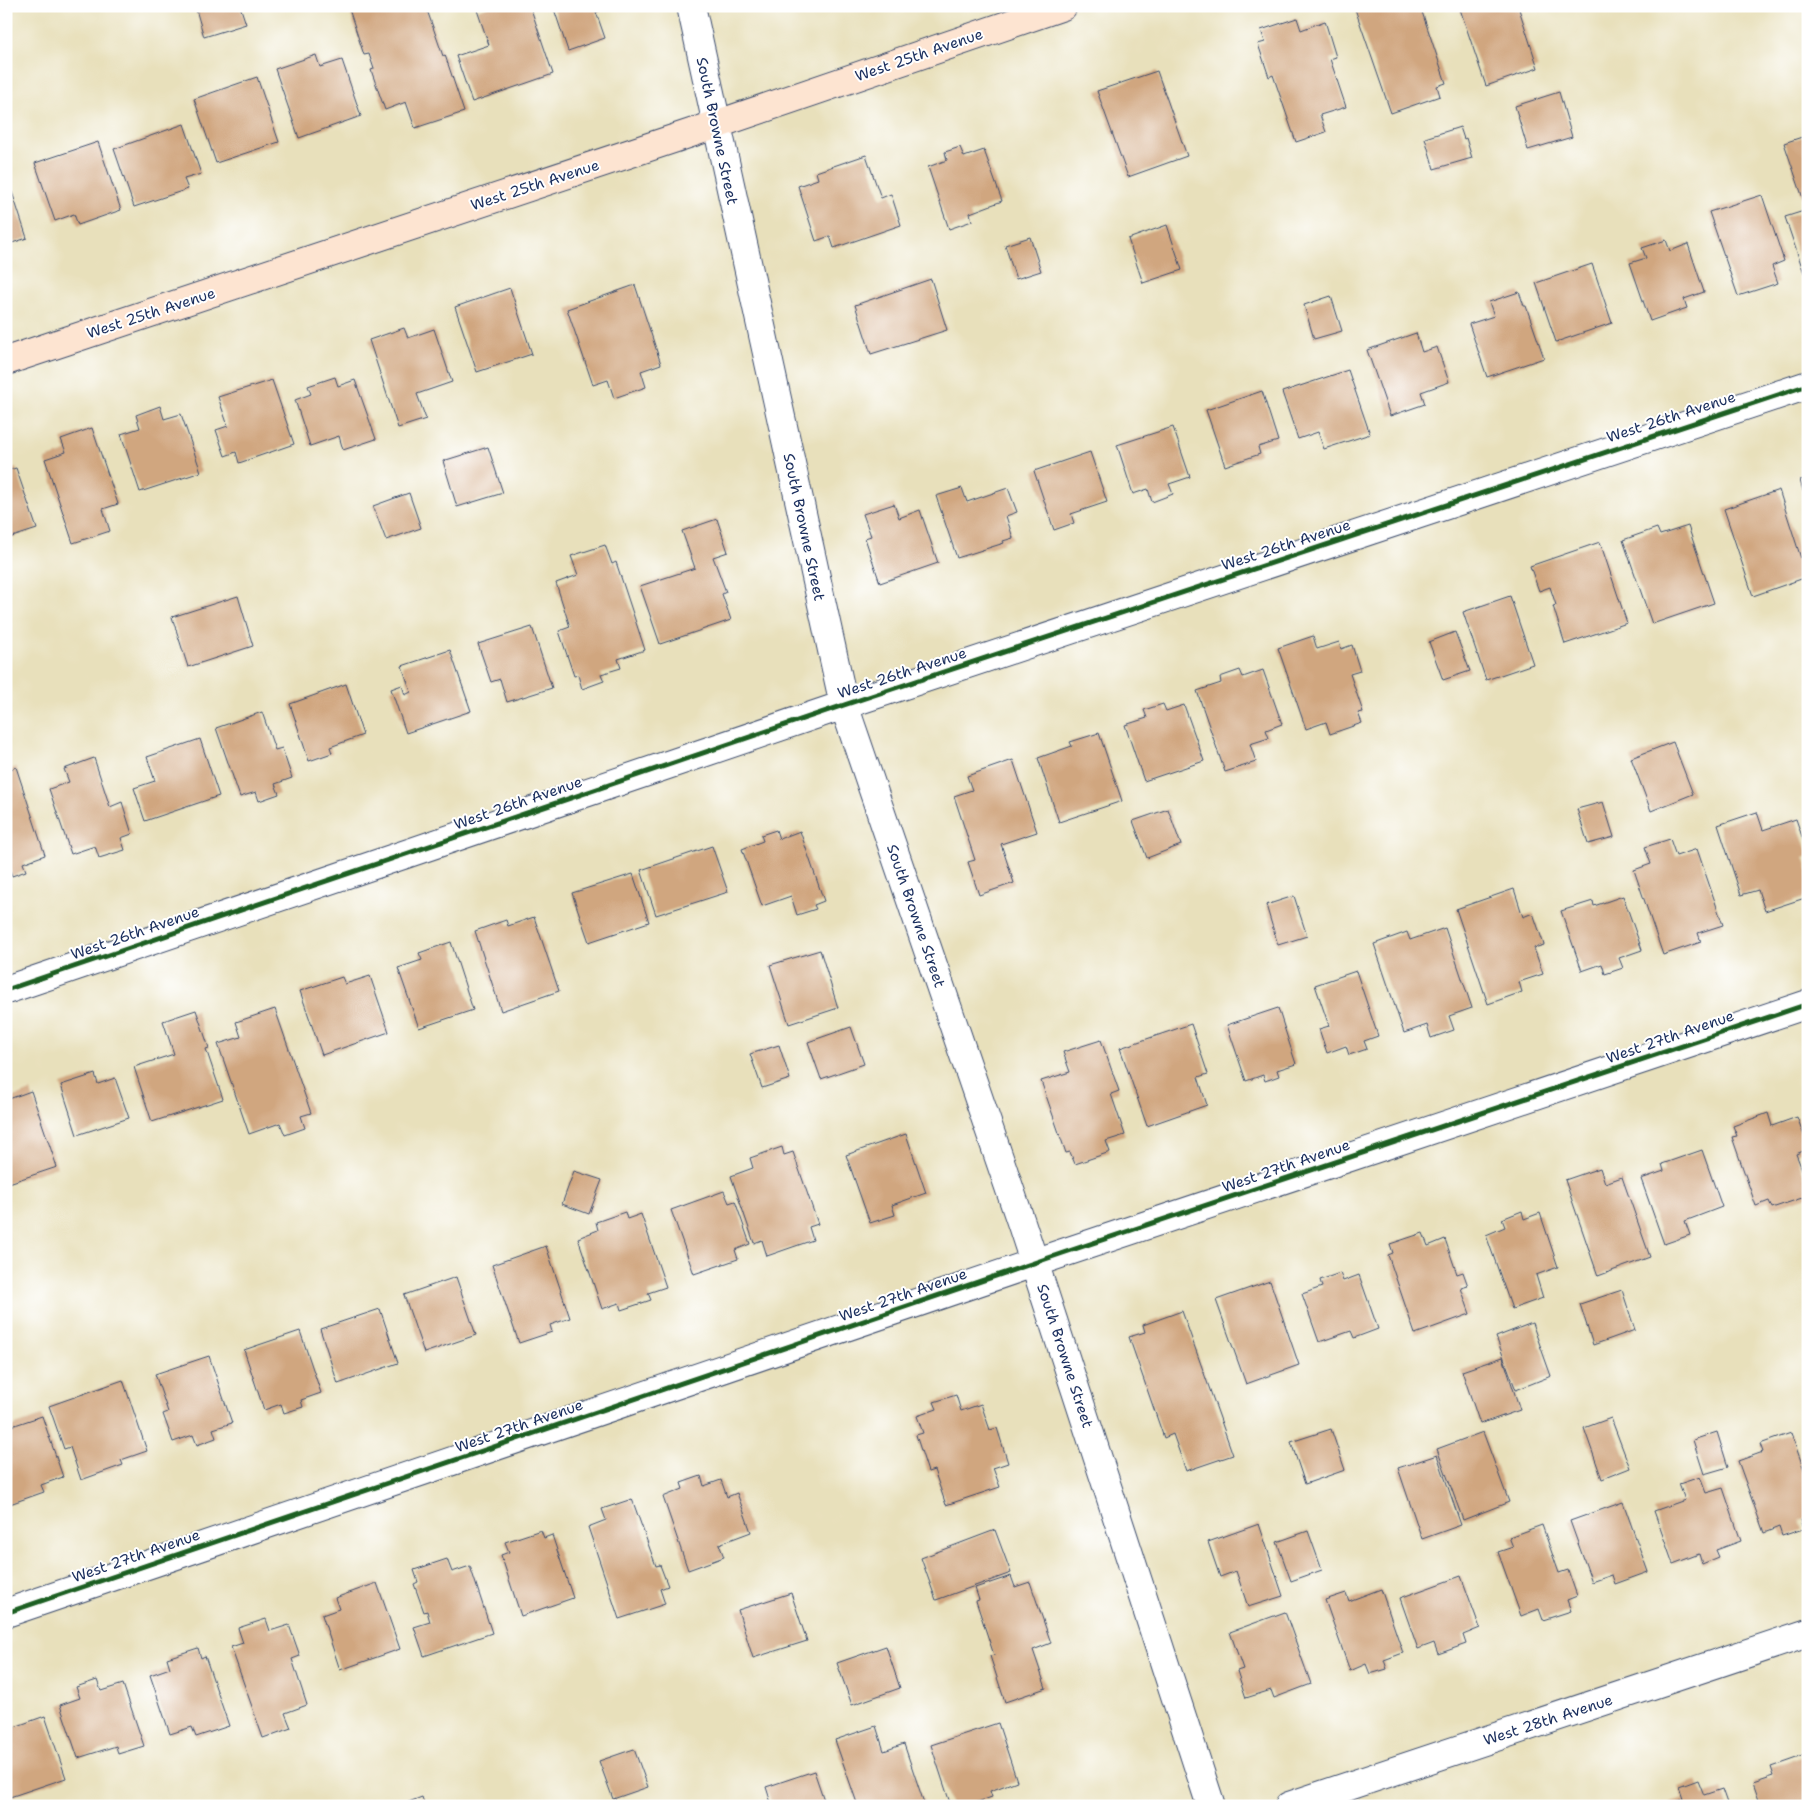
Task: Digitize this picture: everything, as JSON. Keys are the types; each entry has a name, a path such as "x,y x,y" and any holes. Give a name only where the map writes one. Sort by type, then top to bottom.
{"street":[{"name":"South Browne Street","path":"690,6 844,705 1034,1264 1211,1806"},
{"name":"West 25th Avenue","path":"6,361 715,125 1063,6"},
{"name":"West 26th Avenue","path":"6,990 844,705 1808,385"},
{"name":"West 27th Avenue","path":"6,1613 1808,1004"},
{"name":"West 28th Avenue","path":"1289,1806 1808,1633"}],"building":[{"path":"195,6 240,6 246,24 204,37"},
{"path":"348,6 428,6 429,9 427,10 443,56 445,55 464,112 415,128 406,102 385,110 371,70 374,69 369,54 364,55"},
{"path":"489,6 530,6 553,74 472,102 456,56 489,45 477,10"},
{"path":"553,6 611,6 596,12 605,38 568,51"},
{"path":"1354,6 1420,6 1446,83 1437,86 1440,96 1391,113"},
{"path":"1459,6 1518,6 1538,68 1486,86"},
{"path":"1297,18 1301,30 1325,21 1336,57 1330,59 1346,107 1320,115 1326,132 1296,142 1273,75 1269,77 1258,44 1265,42 1261,30"},
{"path":"316,55 320,67 342,60 361,116 299,138 275,69"},
{"path":"1157,71 1187,156 1128,177 1097,91"},
{"path":"257,77 279,142 216,163 194,99"},
{"path":"1559,92 1572,137 1528,150 1515,106"},
{"path":"184,124 201,174 184,179 188,189 134,207 114,149"},
{"path":"1460,127 1464,139 1466,138 1472,158 1434,169 1425,138"},
{"path":"1808,135 1808,272 1804,273 1785,217 1807,210 1784,143"},
{"path":"98,142 121,210 78,225 74,214 55,221 35,163"},
{"path":"960,147 964,157 984,150 1002,201 970,213 972,221 949,229 928,167 947,160 945,152"},
{"path":"866,155 881,198 891,194 901,225 834,248 830,236 816,241 798,186 818,179 816,172"},
{"path":"12,192 27,238 6,245 6,194"},
{"path":"1762,195 1784,261 1772,266 1778,283 1738,296 1709,212"},
{"path":"1167,225 1182,270 1143,283 1128,239"},
{"path":"1030,237 1041,271 1016,279 1005,245"},
{"path":"1666,240 1670,251 1688,244 1704,292 1684,299 1687,308 1650,321 1630,263 1646,258 1642,248"},
{"path":"1592,264 1612,323 1556,342 1536,283"},
{"path":"931,279 947,330 871,354 855,305"},
{"path":"635,285 661,364 641,371 646,387 614,398 608,380 593,385 567,309"},
{"path":"510,288 532,354 477,372 455,307"},
{"path":"1519,292 1524,306 1526,306 1544,358 1487,377 1469,324 1494,316 1489,302"},
{"path":"1331,296 1342,331 1314,339 1304,305"},
{"path":"404,328 408,338 434,329 452,382 417,394 426,419 398,428 369,340"},
{"path":"1416,333 1422,352 1437,347 1449,382 1421,392 1425,404 1390,416 1367,350"},
{"path":"1348,370 1370,434 1324,449 1318,432 1298,439 1282,392"},
{"path":"335,377 338,386 355,380 376,439 343,450 339,436 310,446 295,400 311,394 308,386"},
{"path":"272,380 294,444 239,463 236,452 225,456 216,430 228,426 218,397"},
{"path":"1262,391 1278,441 1258,447 1260,454 1225,466 1206,410"},
{"path":"160,406 164,419 181,414 201,472 140,492 121,434 140,428 136,415"},
{"path":"1173,427 1190,477 1169,484 1173,494 1152,502 1148,489 1133,494 1117,445"},
{"path":"92,428 118,504 103,509 110,531 73,543 45,459 66,452 61,439"},
{"path":"488,447 503,493 457,507 443,461"},
{"path":"1090,452 1107,502 1071,514 1074,523 1054,530 1034,471"},
{"path":"16,468 37,529 6,539 6,471"},
{"path":"1808,478 1808,505 1807,505 1800,480"},
{"path":"962,488 967,502 1008,488 1017,512 1006,516 1013,538 1003,541 1004,543 957,558 936,496"},
{"path":"1779,490 1807,577 1753,596 1724,509"},
{"path":"409,493 421,528 386,540 373,506"},
{"path":"894,504 899,518 920,510 938,563 880,583 865,538 871,536 863,514"},
{"path":"717,519 728,552 713,557 726,592 722,594 731,620 660,644 640,586 695,568 682,531"},
{"path":"1688,526 1714,603 1652,624 1623,540 1657,528 1660,535"},
{"path":"1600,542 1627,623 1565,644 1553,606 1556,605 1550,587 1539,591 1530,566"},
{"path":"605,545 612,564 616,562 645,650 618,659 621,668 601,674 604,681 582,689 578,675 574,676 559,631 570,627 556,583 578,575 571,556"},
{"path":"238,596 253,646 188,667 172,617"},
{"path":"1510,596 1533,664 1486,680 1463,612"},
{"path":"532,627 552,688 507,702 500,679 491,682 478,644"},
{"path":"1455,632 1470,671 1443,680 1429,642"},
{"path":"1313,636 1317,649 1339,642 1341,649 1352,645 1360,671 1350,674 1363,712 1358,713 1362,723 1330,734 1326,722 1306,729 1278,648"},
{"path":"450,650 471,711 406,733 391,689 402,685 405,695 411,692 402,666"},
{"path":"1240,670 1243,677 1263,670 1282,724 1266,730 1269,738 1250,744 1256,762 1225,772 1197,691 1221,683 1220,677"},
{"path":"346,684 363,735 330,747 332,753 309,761 290,704"},
{"path":"1163,704 1166,711 1184,705 1204,761 1144,781 1125,725 1147,718 1144,710"},
{"path":"262,712 275,750 282,748 292,778 275,784 279,794 259,801 256,792 240,797 216,728"},
{"path":"1099,733 1122,801 1059,822 1038,758 1072,746 1070,742"},
{"path":"200,739 219,796 145,821 134,788 155,781 147,757"},
{"path":"1673,742 1693,794 1651,811 1631,758"},
{"path":"94,758 110,807 122,802 132,834 121,838 125,850 99,858 95,846 71,854 49,789 69,782 64,769"},
{"path":"1013,760 1037,832 1001,844 1014,883 979,895 968,862 975,860 954,796 972,790 967,776"},
{"path":"16,767 45,855 23,863 26,871 12,876 9,868 6,869 6,771"},
{"path":"1603,802 1614,837 1588,844 1577,809"},
{"path":"1168,809 1181,845 1147,858 1133,821"},
{"path":"1757,812 1763,830 1796,819 1808,854 1804,858 1808,868 1808,897 1765,911 1758,890 1741,895 1718,825"},
{"path":"776,830 779,839 800,831 824,901 814,905 816,909 797,915 791,896 762,906 742,849 763,841 761,835"},
{"path":"1670,839 1676,856 1697,849 1723,925 1698,933 1701,942 1663,955 1634,870 1651,864 1645,847"},
{"path":"712,846 728,892 656,915 641,870"},
{"path":"633,874 649,922 589,942 572,893"},
{"path":"1514,889 1523,917 1533,913 1544,945 1534,948 1543,974 1519,982 1522,992 1488,1004 1456,909"},
{"path":"1294,896 1307,936 1278,945 1266,905"},
{"path":"1623,896 1642,950 1619,958 1623,968 1605,974 1602,964 1582,971 1561,911 1593,901 1594,906"},
{"path":"534,917 559,991 501,1011 475,931 506,920 508,926"},
{"path":"1445,928 1472,1008 1449,1016 1454,1030 1431,1038 1427,1025 1404,1033 1374,944 1407,932 1410,940"},
{"path":"451,942 473,1010 419,1028 398,968 422,960 419,953"},
{"path":"820,950 838,1008 789,1024 770,965"},
{"path":"1356,971 1378,1036 1364,1041 1367,1049 1349,1055 1346,1046 1327,1053 1319,1029 1329,1026 1315,985"},
{"path":"370,976 389,1032 322,1055 300,991 342,977 345,984"},
{"path":"1278,1008 1296,1064 1277,1070 1279,1076 1265,1081 1263,1075 1246,1081 1227,1025"},
{"path":"275,1009 311,1113 301,1116 305,1128 285,1135 280,1123 249,1134 218,1044 241,1037 236,1022"},
{"path":"196,1010 209,1048 206,1049 223,1099 152,1122 134,1067 174,1054 163,1021"},
{"path":"1191,1024 1208,1074 1198,1077 1207,1105 1147,1126 1120,1048"},
{"path":"851,1027 864,1064 821,1079 808,1042"},
{"path":"1101,1040 1119,1091 1111,1094 1125,1135 1106,1141 1110,1152 1075,1164 1070,1152 1066,1153 1041,1081 1070,1072 1063,1052"},
{"path":"779,1045 790,1079 762,1088 750,1054"},
{"path":"95,1074 98,1084 115,1078 129,1118 77,1135 61,1085"},
{"path":"31,1091 57,1167 6,1184 6,1100"},
{"path":"1768,1113 1772,1126 1797,1117 1808,1146 1808,1149 1796,1154 1808,1185 1808,1196 1772,1208 1769,1201 1756,1206 1732,1137 1737,1136 1733,1126"},
{"path":"906,1134 926,1193 892,1205 895,1215 870,1223 846,1155"},
{"path":"782,1147 784,1155 793,1152 818,1224 809,1227 813,1240 767,1256 762,1240 754,1243 731,1176 753,1168 750,1158"},
{"path":"1702,1150 1722,1207 1685,1221 1690,1235 1664,1244 1641,1179 1664,1171 1662,1164"},
{"path":"1600,1168 1605,1183 1622,1177 1650,1257 1598,1276 1565,1180"},
{"path":"574,1171 602,1180 589,1214 562,1204"},
{"path":"724,1191 729,1203 735,1201 750,1244 735,1250 738,1259 694,1274 671,1210"},
{"path":"1522,1211 1524,1219 1540,1213 1558,1267 1536,1275 1543,1298 1512,1309 1486,1235 1505,1227 1502,1219"},
{"path":"625,1212 627,1219 641,1214 666,1287 648,1293 651,1300 621,1310 619,1303 602,1309 578,1238 598,1230 596,1222"},
{"path":"1423,1233 1428,1246 1445,1239 1457,1274 1463,1272 1468,1286 1461,1288 1470,1314 1415,1334 1388,1255 1393,1253 1390,1244"},
{"path":"546,1246 570,1318 550,1325 552,1332 519,1343 492,1265"},
{"path":"1340,1273 1343,1281 1359,1275 1378,1329 1354,1338 1351,1331 1319,1342 1302,1294 1322,1287 1320,1280"},
{"path":"456,1277 476,1335 424,1353 404,1295"},
{"path":"1270,1281 1299,1365 1246,1384 1216,1300"},
{"path":"1622,1290 1635,1330 1593,1345 1580,1304"},
{"path":"380,1309 398,1363 338,1384 320,1329"},
{"path":"1182,1311 1233,1455 1186,1471 1173,1434 1164,1438 1129,1337 1145,1332 1143,1325"},
{"path":"1532,1323 1551,1376 1516,1390 1496,1337"},
{"path":"300,1331 321,1393 301,1400 303,1407 284,1413 281,1404 264,1410 244,1350"},
{"path":"209,1356 232,1423 213,1429 216,1438 197,1445 193,1435 173,1442 163,1414 168,1412 155,1374"},
{"path":"1503,1357 1520,1410 1480,1424 1462,1371"},
{"path":"123,1380 147,1451 121,1460 123,1465 81,1480 70,1447 64,1449 49,1406"},
{"path":"956,1395 961,1411 981,1404 990,1430 997,1428 1008,1463 993,1468 1000,1487 946,1505 934,1470 928,1472 916,1435 923,1433 917,1416 937,1409 934,1402"},
{"path":"42,1416 63,1477 41,1485 44,1492 7,1505 6,1428"},
{"path":"1611,1418 1630,1468 1602,1479 1584,1428"},
{"path":"1331,1429 1345,1470 1305,1484 1291,1442"},
{"path":"1483,1432 1509,1502 1463,1520 1437,1449"},
{"path":"1717,1432 1728,1467 1704,1474 1693,1440"},
{"path":"1791,1433 1808,1481 1808,1517 1800,1520 1803,1529 1782,1536 1779,1527 1764,1533 1738,1461 1763,1452 1760,1444"},
{"path":"1437,1455 1461,1525 1422,1539 1398,1468"},
{"path":"701,1476 704,1486 721,1480 727,1497 737,1493 751,1532 719,1544 724,1557 688,1570 663,1497 683,1489 681,1483"},
{"path":"1700,1477 1706,1493 1723,1488 1741,1541 1716,1550 1719,1557 1702,1564 1699,1554 1673,1564 1654,1511 1685,1500 1679,1484"},
{"path":"632,1499 656,1566 660,1565 668,1586 660,1589 665,1604 619,1619 588,1527 606,1520 602,1509"},
{"path":"1623,1502 1648,1572 1615,1584 1612,1575 1592,1582 1570,1521"},
{"path":"1259,1524 1283,1596 1248,1607 1236,1571 1220,1577 1208,1542"},
{"path":"1542,1525 1559,1573 1568,1570 1577,1596 1567,1600 1571,1611 1543,1620 1539,1609 1521,1616 1498,1552 1513,1547 1509,1537"},
{"path":"541,1530 544,1538 552,1535 573,1598 521,1616 501,1555 509,1552 505,1542"},
{"path":"995,1530 1011,1573 936,1600 921,1558"},
{"path":"1308,1531 1322,1570 1291,1581 1277,1542"},
{"path":"447,1559 452,1572 470,1566 492,1633 424,1656 414,1627 430,1622 427,1611 424,1612 414,1584 418,1582 414,1570"},
{"path":"1011,1576 1015,1587 1030,1582 1051,1643 1033,1650 1046,1688 1005,1702 990,1656 994,1655 976,1601 979,1600 975,1588"},
{"path":"1461,1576 1480,1628 1463,1635 1466,1644 1438,1654 1434,1643 1418,1649 1400,1598"},
{"path":"377,1583 400,1649 340,1670 322,1615 339,1609 335,1598"},
{"path":"1381,1589 1403,1653 1384,1660 1387,1669 1370,1674 1366,1664 1350,1671 1325,1600 1346,1593 1349,1601"},
{"path":"791,1593 807,1641 753,1658 738,1610"},
{"path":"1285,1612 1311,1684 1274,1698 1271,1690 1246,1698 1237,1671 1243,1669 1230,1632"},
{"path":"266,1619 270,1631 289,1625 300,1656 292,1659 307,1705 285,1713 291,1728 263,1738 231,1647 243,1643 238,1628"},
{"path":"886,1646 900,1688 852,1705 837,1663"},
{"path":"198,1648 201,1658 205,1656 229,1726 196,1737 192,1727 170,1734 150,1675 170,1668 167,1658"},
{"path":"97,1680 101,1691 123,1684 144,1746 118,1754 116,1746 78,1758 60,1705 80,1698 76,1687"},
{"path":"45,1716 66,1778 7,1798 6,1730"},
{"path":"998,1723 1017,1781 990,1791 992,1797 966,1806 951,1806 931,1745"},
{"path":"876,1726 884,1751 904,1744 925,1806 858,1806 835,1740"},
{"path":"634,1749 648,1787 613,1799 599,1761"},
{"path":"1805,1755 1808,1762 1808,1806 1761,1806 1753,1783 1774,1776 1771,1767"},
{"path":"814,1771 826,1806 772,1806 766,1787"},
{"path":"1698,1780 1704,1795 1722,1789 1728,1806 1663,1806 1683,1799 1679,1787"},
{"path":"422,1797 425,1806 398,1806"}],"cycle path":[{"path":"6,990 844,705 1808,385"},
{"path":"6,1613 1063,1253 1808,1004"}]}
